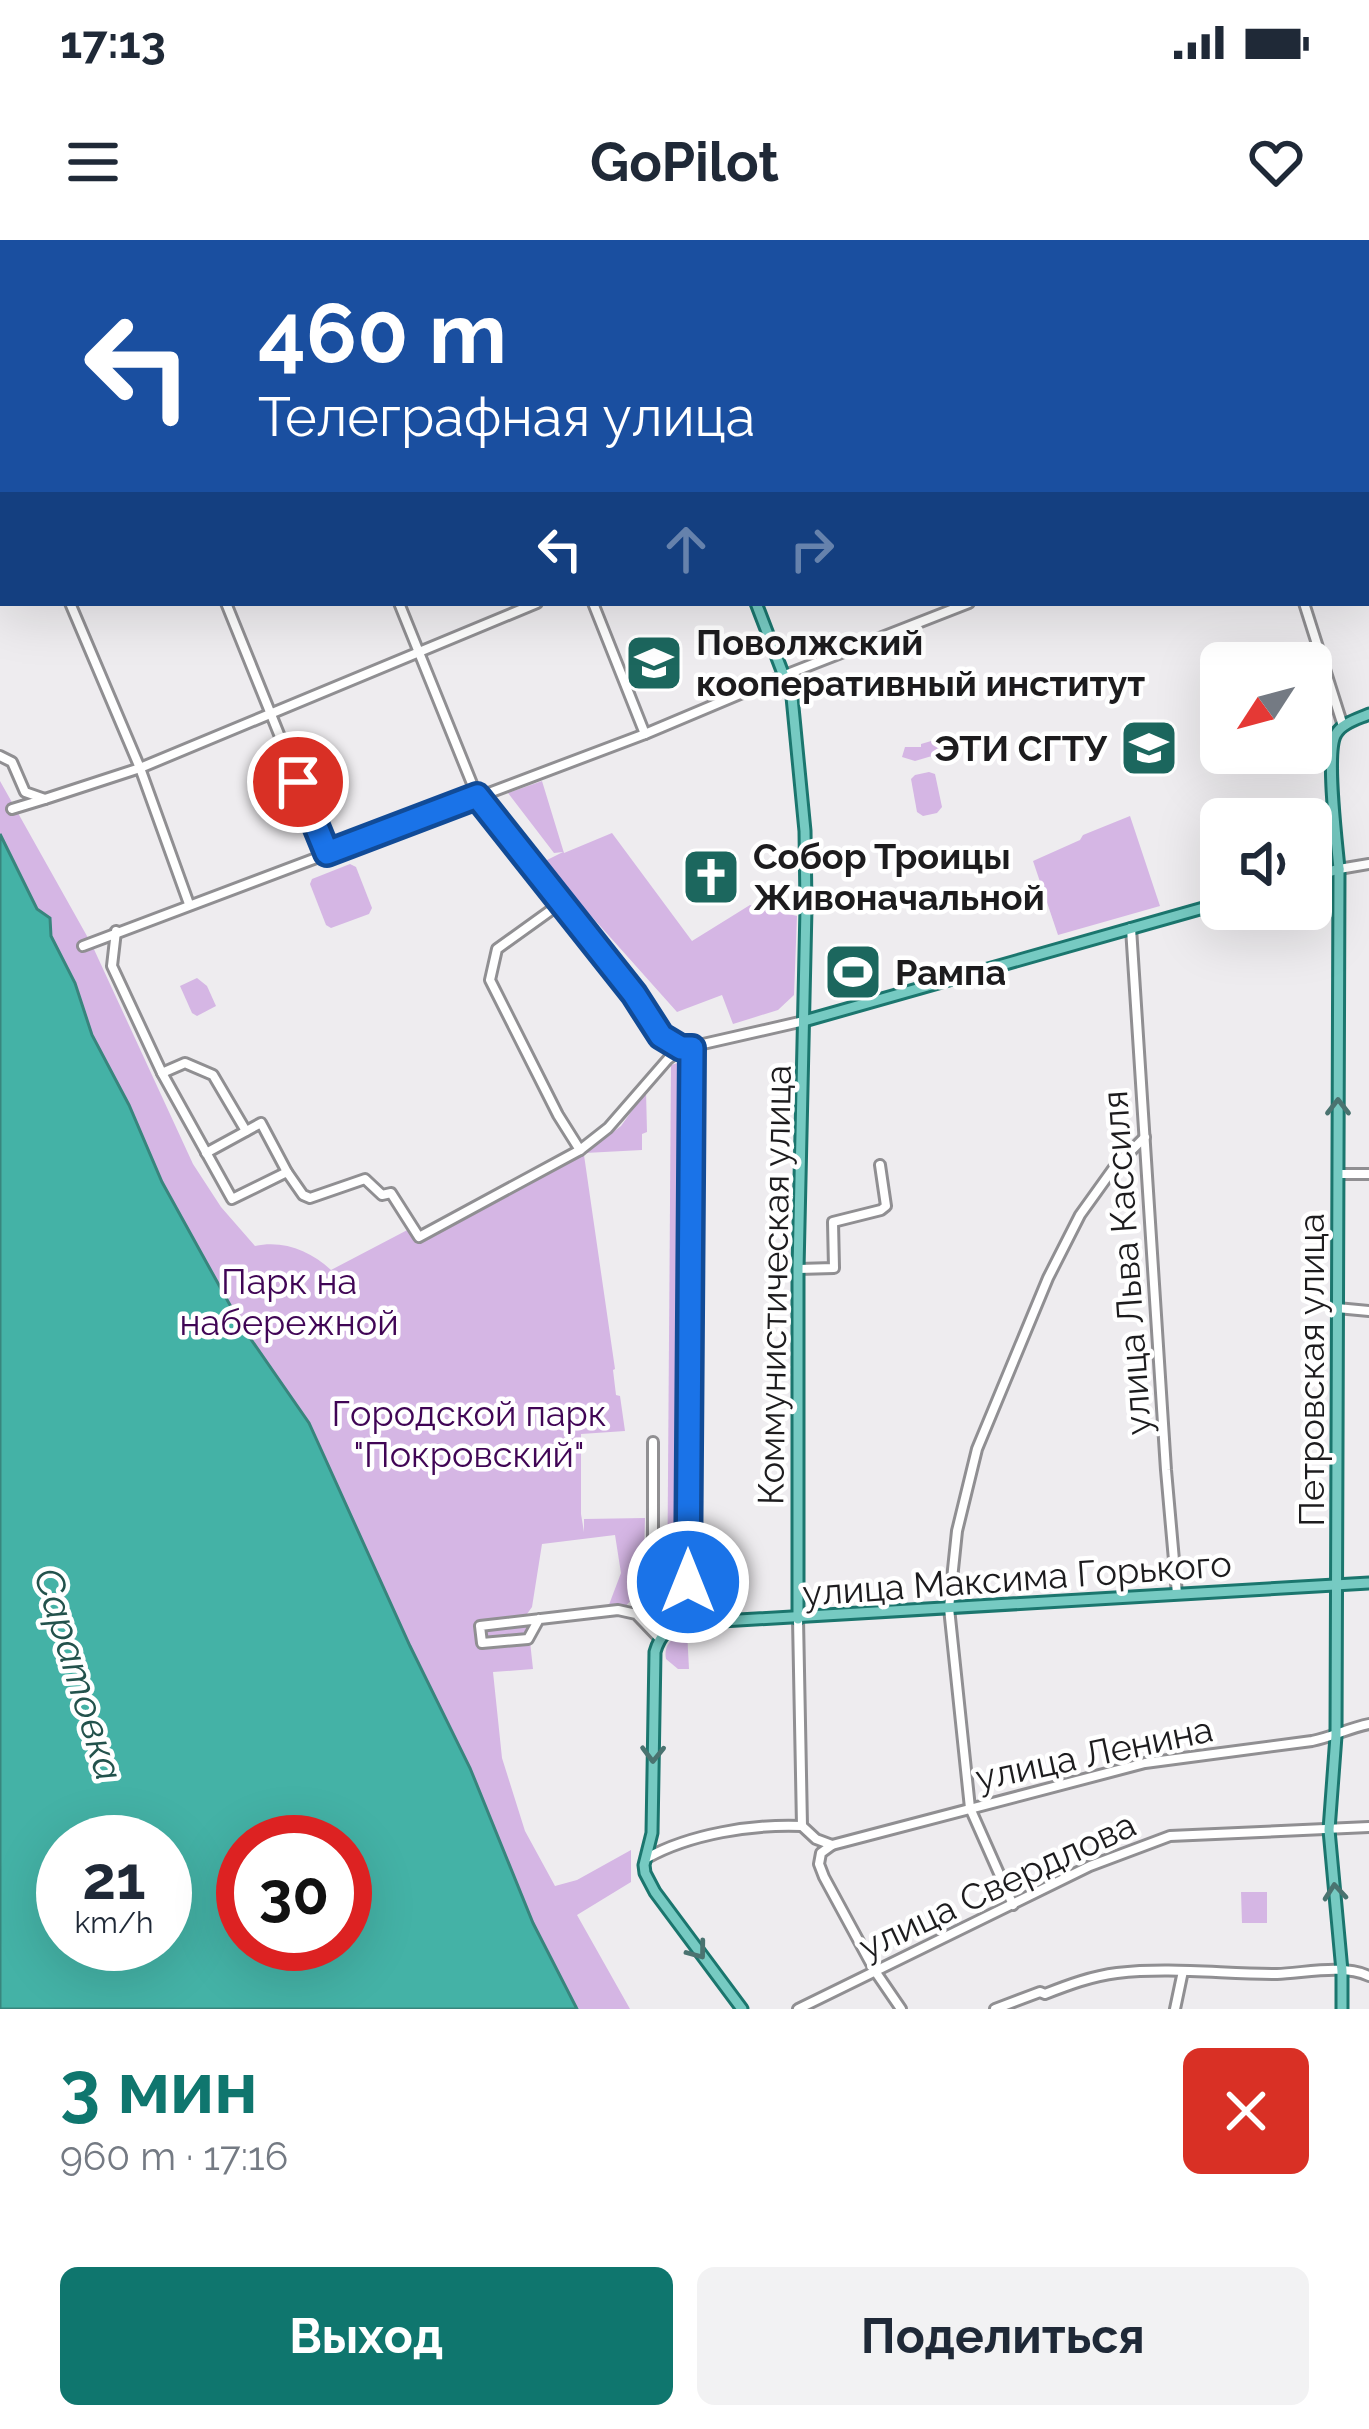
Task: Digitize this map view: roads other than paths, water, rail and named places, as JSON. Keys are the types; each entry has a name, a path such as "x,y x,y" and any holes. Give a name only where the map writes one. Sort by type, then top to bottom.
{"main road":[{"name":"Коммунистическая улица","path":"757,606 792,697 805,831 798,1618"},
{"path":"1340,729 1369,714"},
{"name":"Петровская улица","path":"1340,729 1332,761 1339,869 1337,1586 1336,1736 1329,1830 1342,2009"},
{"path":"1332,871 1339,869"},
{"path":"804,1021 1200,908"},
{"name":"улица Максима Горького","path":"659,1638 688,1623 1369,1583"},
{"path":"659,1638 654,1663 652,1833 645,1873 742,2009"}],"street":[{"path":"71,606 140,767 189,904"},
{"path":"227,606 327,853"},
{"path":"400,606 477,796 634,994 661,1036 686,1048"},
{"path":"13,809 140,767 530,606"},
{"path":"594,606 645,734"},
{"path":"83,946 645,734 961,606"},
{"path":"1305,606 1340,729"},
{"path":"0,756 12,762 25,792 45,799"},
{"path":"1339,869 1369,864"},
{"path":"561,903 497,949 490,980 580,1150"},
{"name":"улица Льва Кассиля","path":"1131,928 1177,1594"},
{"path":"116,932 112,966 162,1073 232,1199 287,1172"},
{"path":"206,1153 261,1123 303,1195 310,1198 365,1179 382,1196 391,1193 419,1237 580,1150 608,1128 668,1059 686,1048 804,1021"},
{"path":"686,1048 688,1623"},
{"path":"162,1073 185,1063 213,1075 246,1131"},
{"path":"1013,1905 970,1808 949,1608 957,1531 977,1449 1048,1278 1080,1215 1113,1169 1144,1137"},
{"path":"798,1269 834,1268 833,1222 886,1206 880,1165"},
{"path":"1338,1174 1369,1174"},
{"path":"1337,1308 1369,1311"},
{"path":"653,1442 652,1609 659,1638"},
{"path":"539,1619 528,1639 482,1643 479,1626 539,1619 618,1610 636,1614 659,1638"},
{"name":"Коммунистическая улица","path":"798,1618 802,1826"},
{"name":"улица Ленина","path":"832,1845 1145,1763 1336,1736 1369,1724"},
{"path":"645,1858 671,1844 765,1824 802,1826 832,1845"},
{"name":"улица Свердлова","path":"798,2009 1090,1866 1170,1836 1369,1827"},
{"path":"832,1845 821,1853 824,1877 874,1971 901,2009"},
{"path":"1175,2009 1183,1971"},
{"path":"994,2009 1117,1973 1369,1972"},
{"path":"1038,2009 1045,1994"}],"water":[{"name":"Саратовка","path":"0,834 37,909 50,918 51,936 75,983 92,1035 162,1182 241,1325 309,1423 470,1768 533,1923 577,2009 0,2009"}],"place":[{"name":"Поволжский кооперативный институт","path":"654,663"},
{"name":"ЭТИ СГТУ","path":"1149,748"},
{"name":"Собор Троицы Живоначальной","path":"711,877"},
{"name":"Рампа","path":"853,972"}],"park label":[{"name":"Парк на набережной","path":"289,1302"},
{"name":"Городской парк \"Покровский\"","path":"469,1434"}]}
